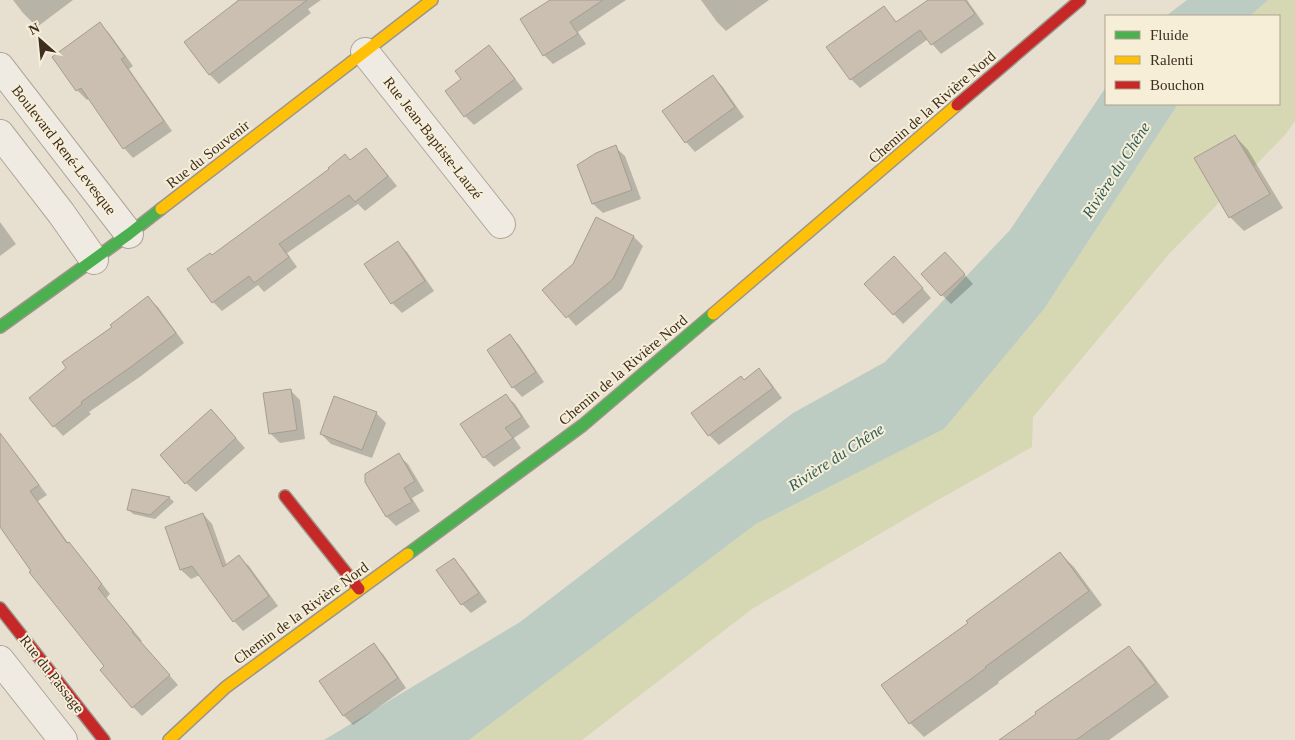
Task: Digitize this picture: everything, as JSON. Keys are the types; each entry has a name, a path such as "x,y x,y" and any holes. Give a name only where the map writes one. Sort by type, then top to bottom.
{"street":[{"name":"Rue du Souvenir","path":"0,327 129,234 432,0"},
{"name":"Chemin de la Rivière Nord","path":"169,740 226,687 583,425 1080,0"},
{"name":"Rue Jean-Baptiste-Lauzé","path":"365,52 501,224"},
{"name":"Boulevard René-Levesque","path":"0,67 129,234"},
{"path":"0,134 61,213 94,260"},
{"path":"285,496 359,589"},
{"name":"Rue du Passage","path":"0,608 104,740"},
{"path":"0,660 63,740"}],"green space":[{"path":"1268,0 1295,0 1295,121 1285,135 1169,254 1033,417 1032,447 752,609 582,740 469,740 756,524 944,429 1044,309 1177,105 1280,105 1280,15 1251,15"}],"water":[{"path":"1187,0 1268,0 1251,15 1167,15"},
{"name":"Rivière du Chêne","path":"1105,88 1105,105 1177,105 1044,309 944,429 756,524 469,740 324,740 520,622 793,413 885,362 1010,230"}],"building":[{"path":"239,0 307,0 209,75 184,42"},
{"path":"550,0 603,0 570,22 578,34 543,56 520,19"},
{"path":"928,0 965,0 975,14 931,45 920,30 850,80 826,47 884,6 896,22"},
{"path":"100,22 125,57 121,59 164,121 123,149 81,88 76,91 52,57"},
{"path":"489,45 515,79 464,117 445,91 461,79 455,71"},
{"path":"713,75 735,107 685,143 662,111"},
{"path":"1235,135 1270,194 1229,218 1194,158"},
{"path":"616,145 632,190 592,204 577,165 596,153"},
{"path":"366,148 388,176 355,202 349,195 279,244 289,257 254,283 249,276 212,303 187,269 210,253 212,255 329,169 345,154 350,160"},
{"path":"596,217 634,236 613,279 566,318 542,290 573,264"},
{"path":"398,241 425,281 391,304 364,264"},
{"path":"945,252 965,274 941,296 921,274"},
{"path":"894,256 923,288 893,315 864,284"},
{"path":"148,296 176,333 81,402 82,404 53,427 29,398 66,368 62,362 112,327 110,325"},
{"path":"510,334 536,372 512,388 487,350"},
{"path":"759,368 773,388 708,436 691,413 741,376 744,380"},
{"path":"291,389 297,430 269,434 263,393"},
{"path":"506,394 522,417 505,428 513,438 483,458 460,424"},
{"path":"334,396 377,412 362,450 320,434"},
{"path":"211,409 236,438 185,484 160,455"},
{"path":"0,433 39,485 30,491 67,543 69,542 102,584 98,588 132,632 170,675 132,708 100,670 104,666 29,572 31,571 0,527"},
{"path":"399,453 415,481 404,488 412,502 386,517 365,482 365,474"},
{"path":"132,489 170,497 150,515 127,510"},
{"path":"203,513 223,567 239,555 269,596 233,622 192,566 180,570 165,527"},
{"path":"1060,552 1089,591 909,724 881,685 968,623 966,621"},
{"path":"454,558 479,593 461,605 436,570"},
{"path":"374,643 398,678 343,716 319,681"},
{"path":"1129,646 1156,683 1076,740 999,740 1036,714 1035,712"}],"traffic: fast":[{"path":"0,327 161,209"},
{"path":"408,554 583,425 713,314"}],"traffic: slow":[{"path":"161,209 432,0"},
{"path":"713,314 957,105"},
{"path":"169,740 226,687 408,554"}],"traffic: jam":[{"path":"957,105 1080,0"},
{"path":"285,496 359,589"},
{"path":"0,608 104,740"}]}
